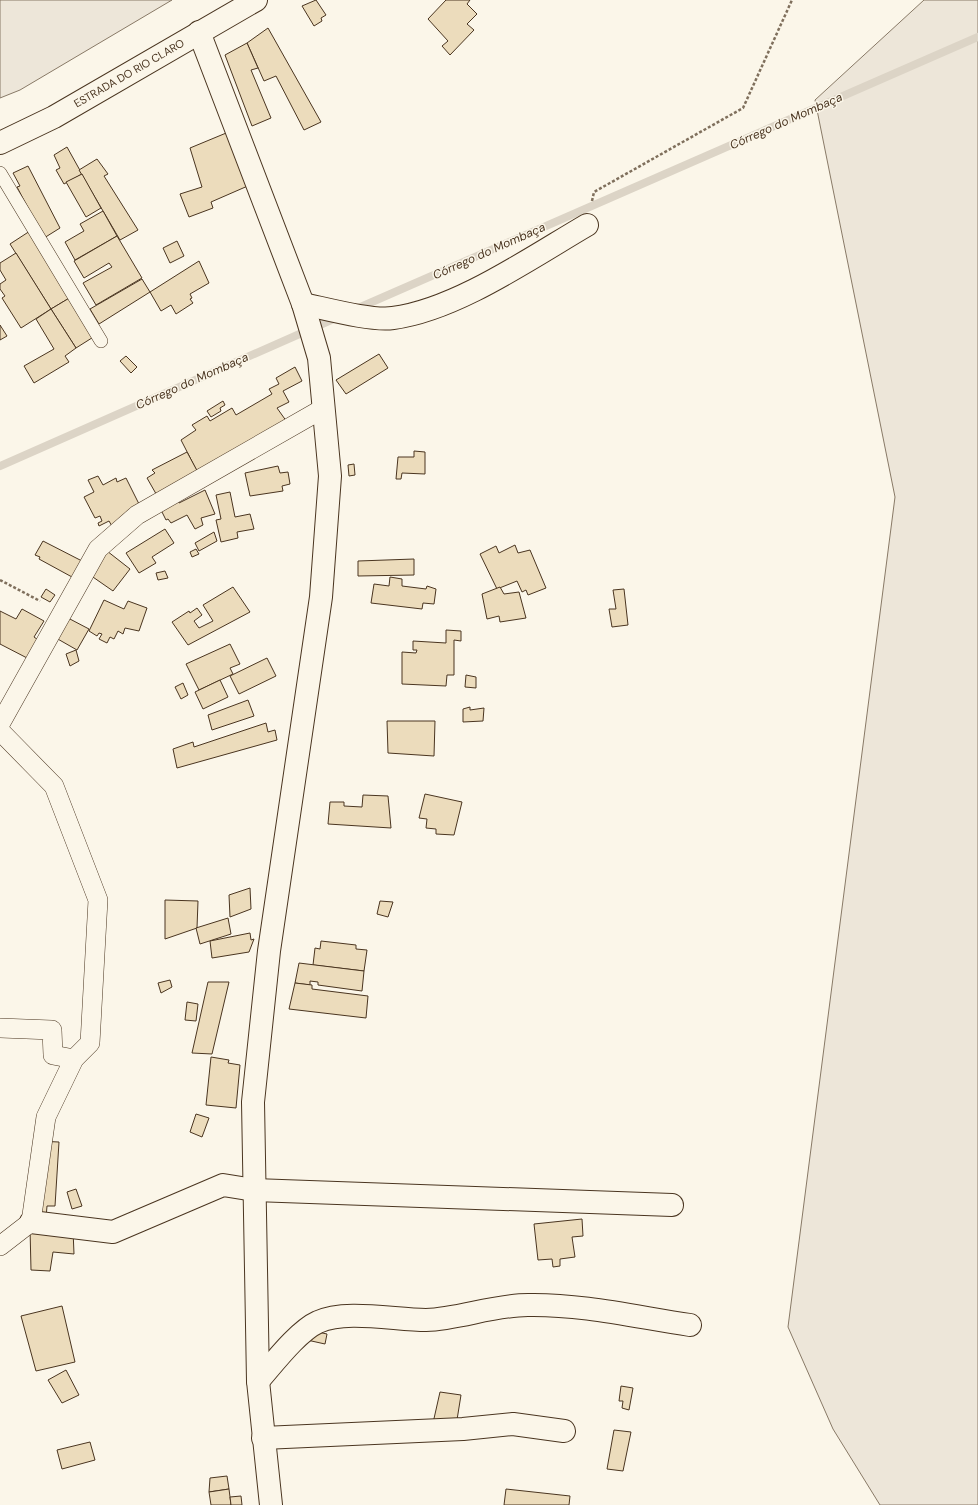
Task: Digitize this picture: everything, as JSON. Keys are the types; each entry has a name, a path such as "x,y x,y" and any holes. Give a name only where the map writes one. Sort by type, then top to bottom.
{"street":[{"name":"ESTRADA DO RIO CLARO","path":"0,143 54,117 256,0"},
{"path":"199,32 303,304 319,358 330,476 321,597 270,951 260,1026 253,1102 258,1381 271,1505"},
{"path":"303,304 361,315 393,318 432,308 469,293 587,225"},
{"path":"0,724 98,549 137,515 324,408"},
{"path":"0,731 54,786 98,900 90,1043 74,1058 46,1118 31,1222 0,1246"},
{"path":"0,1028 52,1030 53,1055 74,1058"},
{"path":"31,1222 113,1232 223,1184 254,1190 672,1206"},
{"path":"258,1381 304,1332 317,1322 331,1317 348,1316 428,1320 490,1308 527,1304 569,1306 690,1325"},
{"path":"263,1438 428,1431 514,1424 564,1431"}],"lane":[{"path":"0,173 101,341"}],"path":[{"path":"587,225 594,192 743,108 792,0"},
{"path":"0,580 62,612"}],"shaded area":[{"path":"0,0 172,0 20,90 0,98"},
{"path":"924,0 978,0 978,1505 880,1505 833,1429 788,1327 895,497 815,100"}],"building":[{"path":"316,0 326,15 321,18 322,21 314,26 302,6"},
{"path":"446,0 470,0 467,4 477,14 467,24 474,30 450,55 442,46 448,41 428,19"},
{"path":"268,28 321,122 304,130 276,76 264,81 247,43"},
{"path":"247,43 258,68 251,70 271,118 252,126 225,55"},
{"path":"231,131 250,185 211,202 213,208 189,217 180,194 202,187 190,148"},
{"path":"67,147 82,174 64,184 56,170 60,168 54,155"},
{"path":"97,159 108,174 104,176 138,230 120,240 79,170"},
{"path":"28,166 60,228 44,238 17,187 20,186 13,173"},
{"path":"82,174 101,208 86,217 66,182"},
{"path":"103,211 117,236 75,260 65,242 84,231 80,224"},
{"path":"30,231 71,297 51,309 10,244"},
{"path":"117,236 142,278 96,305 83,283 112,267 109,263 84,278 74,261"},
{"path":"177,241 184,256 170,263 163,248"},
{"path":"16,253 51,309 21,328 2,298 5,296 0,289 0,284 6,280 0,270 0,263"},
{"path":"199,261 209,283 190,294 192,298 190,299 193,303 176,314 171,305 161,311 150,292"},
{"path":"142,279 150,292 99,324 90,309"},
{"path":"71,297 95,336 76,348 51,309"},
{"path":"51,309 76,348 65,356 69,362 34,383 24,366 54,349 36,319"},
{"path":"0,325 7,336 0,340"},
{"path":"379,354 388,368 346,394 336,380"},
{"path":"126,356 137,367 131,373 120,361"},
{"path":"295,367 302,381 283,391 289,402 277,408 287,422 200,477 181,440 196,430 192,425 207,416 210,421 232,408 236,415 272,394 269,389 279,384 276,378"},
{"path":"223,401 225,405 220,408 221,411 211,417 207,411"},
{"path":"414,451 425,452 425,474 402,473 401,479 396,479 398,457 414,457"},
{"path":"187,452 201,478 159,499 147,478 155,473 152,470"},
{"path":"354,464 355,475 349,476 348,465"},
{"path":"278,466 280,473 288,472 290,484 282,486 283,491 250,496 245,473"},
{"path":"98,476 103,485 116,478 117,482 126,478 141,508 113,528 109,521 99,526 98,523 102,521 100,516 95,518 84,497 94,492 88,480"},
{"path":"205,490 215,514 201,518 203,525 195,529 187,515 171,523 168,519 166,520 160,508 178,500 179,503"},
{"path":"230,492 235,517 250,514 254,529 237,532 238,538 221,542 216,520 221,519 216,495"},
{"path":"165,529 174,543 152,557 156,563 139,573 126,553"},
{"path":"214,532 217,541 199,551 195,543"},
{"path":"43,541 82,561 72,577 39,559 40,557 35,555"},
{"path":"515,545 518,553 530,550 546,588 528,595 526,590 522,592 517,581 497,589 480,554 496,546 499,553"},
{"path":"196,549 199,554 192,557 190,552"},
{"path":"107,551 130,569 113,591 90,575"},
{"path":"414,559 414,575 358,576 358,561"},
{"path":"165,571 168,578 158,580 156,573"},
{"path":"390,577 402,579 402,586 426,589 427,586 436,589 434,604 423,603 422,609 371,603 374,584 389,586"},
{"path":"233,587 250,612 188,645 172,622 189,611 190,613 197,608 202,615 194,621 199,628 213,621 203,605"},
{"path":"500,587 504,594 519,592 526,618 500,622 499,616 487,619 482,594"},
{"path":"46,589 55,595 50,602 41,597"},
{"path":"624,589 628,625 612,627 609,609 616,609 613,590"},
{"path":"104,600 124,609 128,601 147,608 139,631 125,628 123,634 118,631 114,639 110,637 107,643 99,639 102,634 99,633 97,636 89,631"},
{"path":"22,609 44,621 34,637 41,642 29,659 0,644 0,611 16,619"},
{"path":"68,618 89,629 77,650 56,638"},
{"path":"446,630 461,631 461,641 454,640 454,675 447,675 446,686 402,684 402,652 416,653 417,650 413,650 413,641 446,643"},
{"path":"230,644 240,664 230,668 233,674 199,690 186,664"},
{"path":"76,650 79,661 70,666 66,654"},
{"path":"267,658 276,676 239,694 230,676"},
{"path":"466,675 476,677 476,688 465,687"},
{"path":"220,680 228,697 203,709 195,692"},
{"path":"183,683 188,695 181,699 175,687"},
{"path":"248,700 254,716 212,730 208,715"},
{"path":"470,707 470,710 484,708 483,721 463,722 463,709"},
{"path":"387,721 435,721 434,756 388,753"},
{"path":"266,723 268,732 275,730 277,740 177,768 173,749 193,742 194,747"},
{"path":"425,794 462,802 454,835 436,834 436,829 426,828 427,819 419,818"},
{"path":"363,795 388,796 391,828 328,824 330,802 344,802 344,806 362,807"},
{"path":"250,888 251,909 230,917 229,895"},
{"path":"165,900 198,901 197,928 165,939"},
{"path":"380,901 393,902 388,917 377,914"},
{"path":"228,918 231,934 200,944 196,928"},
{"path":"250,933 251,940 254,939 249,952 212,958 210,941"},
{"path":"321,941 356,945 356,949 367,950 364,971 313,965 315,948 320,949"},
{"path":"299,963 364,971 362,991 318,985 318,982 310,981 310,985 295,983"},
{"path":"170,980 172,987 161,993 158,983"},
{"path":"208,982 229,982 212,1054 192,1053"},
{"path":"295,983 312,985 312,989 368,996 366,1018 289,1009"},
{"path":"187,1002 198,1004 196,1021 185,1020"},
{"path":"211,1057 229,1060 228,1063 240,1065 236,1108 206,1105"},
{"path":"196,1114 209,1118 202,1137 190,1132"},
{"path":"37,1141 59,1142 55,1206 47,1206 46,1218 34,1217"},
{"path":"76,1189 82,1206 72,1209 67,1192"},
{"path":"582,1219 583,1236 572,1237 575,1257 560,1259 560,1266 553,1267 552,1259 538,1260 534,1224"},
{"path":"30,1228 73,1230 74,1254 53,1252 50,1271 31,1270"},
{"path":"62,1306 75,1362 36,1371 21,1316"},
{"path":"309,1330 327,1334 325,1344 307,1340"},
{"path":"66,1370 79,1395 62,1403 48,1380"},
{"path":"621,1386 633,1388 629,1410 622,1408 623,1401 619,1401"},
{"path":"440,1392 461,1395 456,1426 433,1423"},
{"path":"614,1430 631,1432 623,1471 607,1469"},
{"path":"90,1442 95,1460 62,1469 57,1450"},
{"path":"227,1476 229,1489 209,1492 210,1478"},
{"path":"229,1489 231,1505 211,1505 209,1492"},
{"path":"506,1489 570,1496 569,1505 504,1505"},
{"path":"241,1496 242,1505 231,1505 230,1497"}],"waterway":[{"name":"Córrego do Mombaça","path":"356,309 978,37"},
{"name":"Córrego do Mombaça","path":"0,466 338,317"}]}
